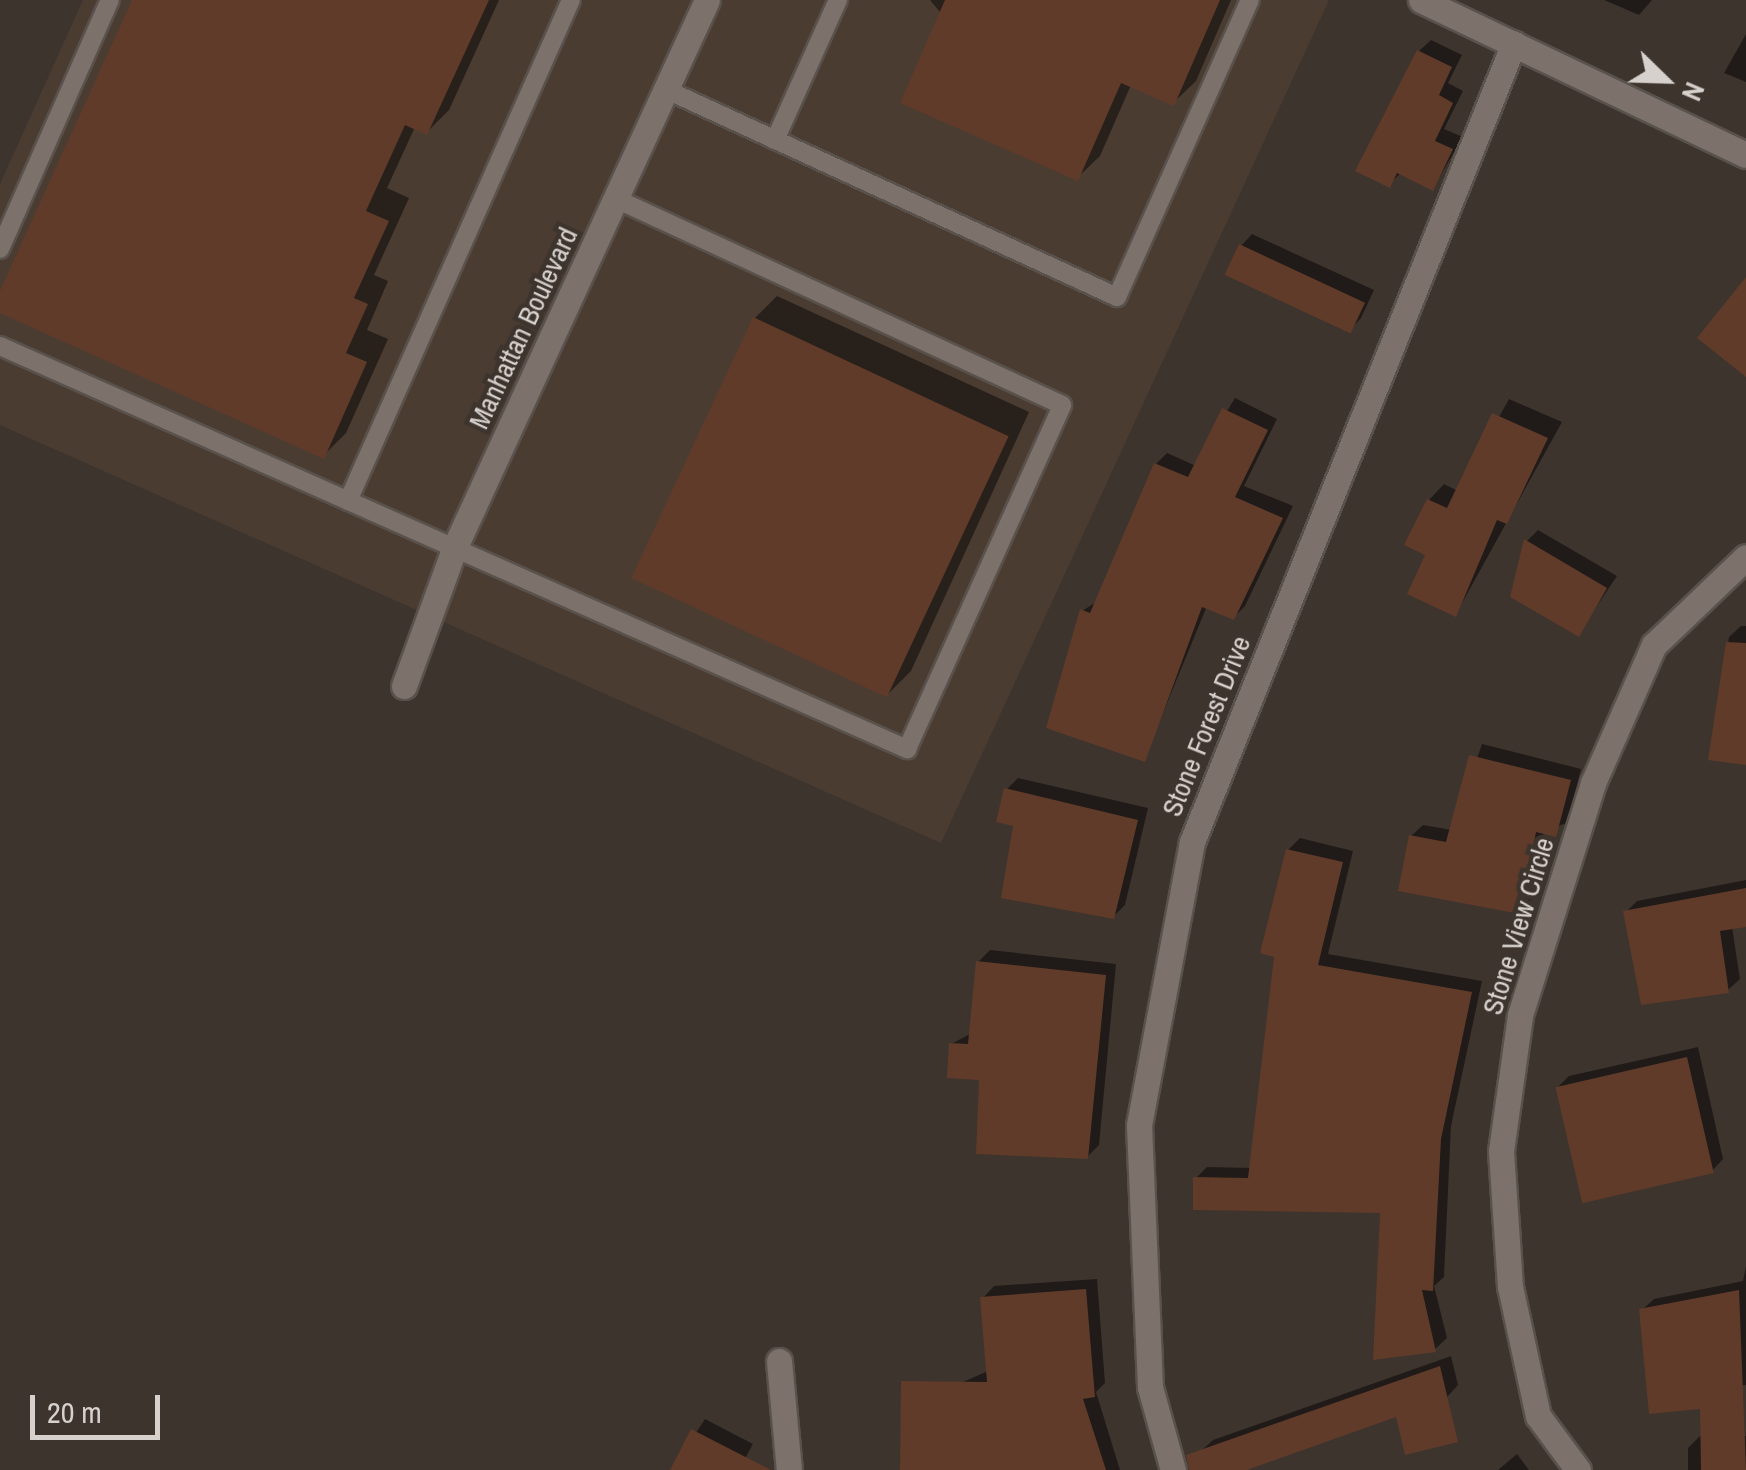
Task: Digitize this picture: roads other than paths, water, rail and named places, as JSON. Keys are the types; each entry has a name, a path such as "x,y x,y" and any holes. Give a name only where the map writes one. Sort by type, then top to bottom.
{"street":[{"name":"Manhattan Boulevard","path":"404,686 454,549 708,0"},
{"path":"1421,0 1746,155"},
{"name":"Stone Forest Drive","path":"1173,1470 1150,1387 1139,1125 1192,842 1514,43"},
{"name":"Stone View Circle","path":"1578,1470 1538,1416 1510,1287 1501,1150 1520,1015 1593,783 1654,645 1746,557"},
{"path":"779,1361 789,1470"}],"lane":[{"path":"0,249 110,0"},
{"path":"348,501 570,0"},
{"path":"775,140 838,0"},
{"path":"667,90 1117,297 1250,0"},
{"path":"0,346 907,749 1062,405 616,199"}]}
